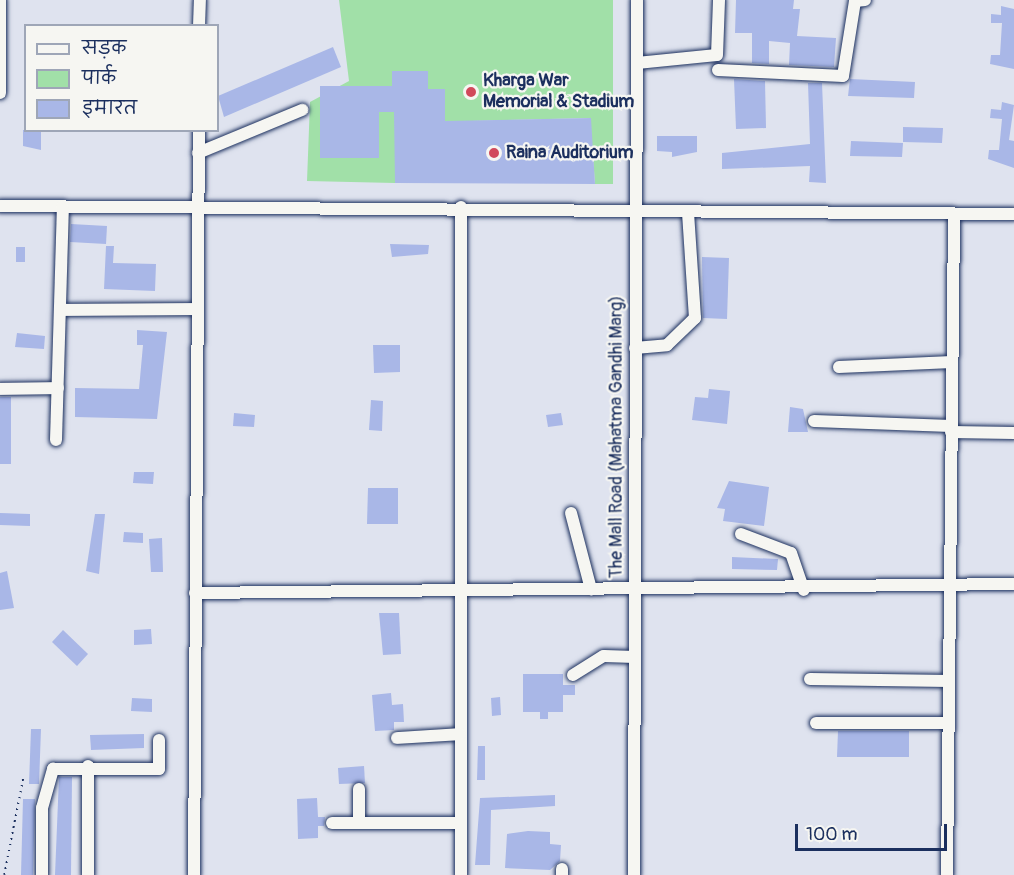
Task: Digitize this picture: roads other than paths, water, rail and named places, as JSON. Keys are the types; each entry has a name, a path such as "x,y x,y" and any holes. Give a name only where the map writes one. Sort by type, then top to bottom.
{"street":[{"path":"0,0 0,93"},
{"path":"200,0 200,24"},
{"name":"The Mall Road (Mahatma Gandhi Marg)","path":"634,875 637,0"},
{"path":"637,63 717,55 719,0"},
{"path":"718,70 843,75 855,1 864,0"},
{"path":"198,153 302,111"},
{"path":"194,875 195,309 198,132"},
{"path":"0,206 197,210 460,207 637,213 1014,214"},
{"path":"56,440 63,206"},
{"path":"460,207 461,875"},
{"path":"635,348 667,345 695,318 688,213"},
{"path":"947,875 954,215"},
{"path":"60,310 195,309"},
{"path":"839,367 952,362"},
{"path":"0,388 58,388"},
{"path":"814,421 1014,433"},
{"path":"571,513 591,589"},
{"path":"741,534 791,553 804,590"},
{"path":"195,593 591,589 804,590 950,584 1014,584"},
{"path":"573,675 604,656 634,657"},
{"path":"810,679 949,681"},
{"path":"816,723 948,723"},
{"path":"397,738 460,734"},
{"path":"42,875 42,808 53,768 88,766 159,769 159,740"},
{"path":"87,875 88,766"},
{"path":"359,823 360,789"},
{"path":"332,823 461,823"}],"place":[{"name":"Kharga War Memorial & Stadium","path":"471,92"},
{"name":"Raina Auditorium","path":"494,153"}]}
